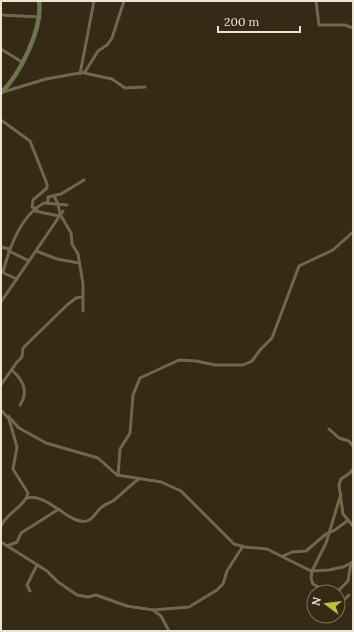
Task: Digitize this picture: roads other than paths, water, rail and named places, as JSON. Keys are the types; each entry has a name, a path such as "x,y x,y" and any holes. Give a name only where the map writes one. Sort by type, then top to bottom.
{"street":[{"path":"2,92 33,43 40,17 39,1"},
{"path":"80,74 94,1"},
{"path":"84,73 98,51 108,45 112,38 124,1"},
{"path":"316,1 319,25 345,25 353,28"},
{"path":"1,15 40,17"},
{"path":"1,49 22,62"},
{"path":"2,92 62,75 84,73 112,79 125,88 145,87"},
{"path":"1,120 30,141 47,184 45,190 33,200 32,207 36,210 61,214"},
{"path":"48,203 47,198 66,191 84,180"},
{"path":"54,196 71,233 72,243 77,252 83,284 82,310"},
{"path":"17,279 2,272 9,250 25,222 42,204 48,203 67,205"},
{"path":"1,302 61,214"},
{"path":"118,476 120,449 130,433 134,391 140,378 179,360 196,361 215,365 243,365 252,362 260,350 273,337 299,266 333,250 353,232"},
{"path":"1,247 29,261"},
{"path":"36,251 57,259 79,263"},
{"path":"1,385 22,357 22,349 25,345 68,304 82,296"},
{"path":"12,370 18,377 26,392 20,405"},
{"path":"1,410 20,428 48,444 98,458 118,476 160,482 181,491 193,500 232,542 243,546 267,548 295,561 306,570 312,571 343,568 352,563"},
{"path":"8,416 17,448 13,469 28,491 36,498 79,521 88,521 100,508 112,501 139,478"},
{"path":"328,429 340,438 349,441 353,446"},
{"path":"353,469 339,481 343,514 347,521 353,526"},
{"path":"1,526 5,518 27,498 28,491"},
{"path":"313,584 312,571 326,543 340,494"},
{"path":"27,498 36,498"},
{"path":"6,546 17,542 21,533 59,509"},
{"path":"282,556 293,552 306,551 328,533 335,530 347,521"},
{"path":"1,542 47,571 58,582 77,595 88,597 96,595 127,606 153,610 189,607 217,590 223,584 228,571 243,546"},
{"path":"345,584 348,581 352,563"},
{"path":"30,591 27,585 37,565"},
{"path":"346,598 349,595"},
{"path":"153,610 161,616 169,631"}]}
